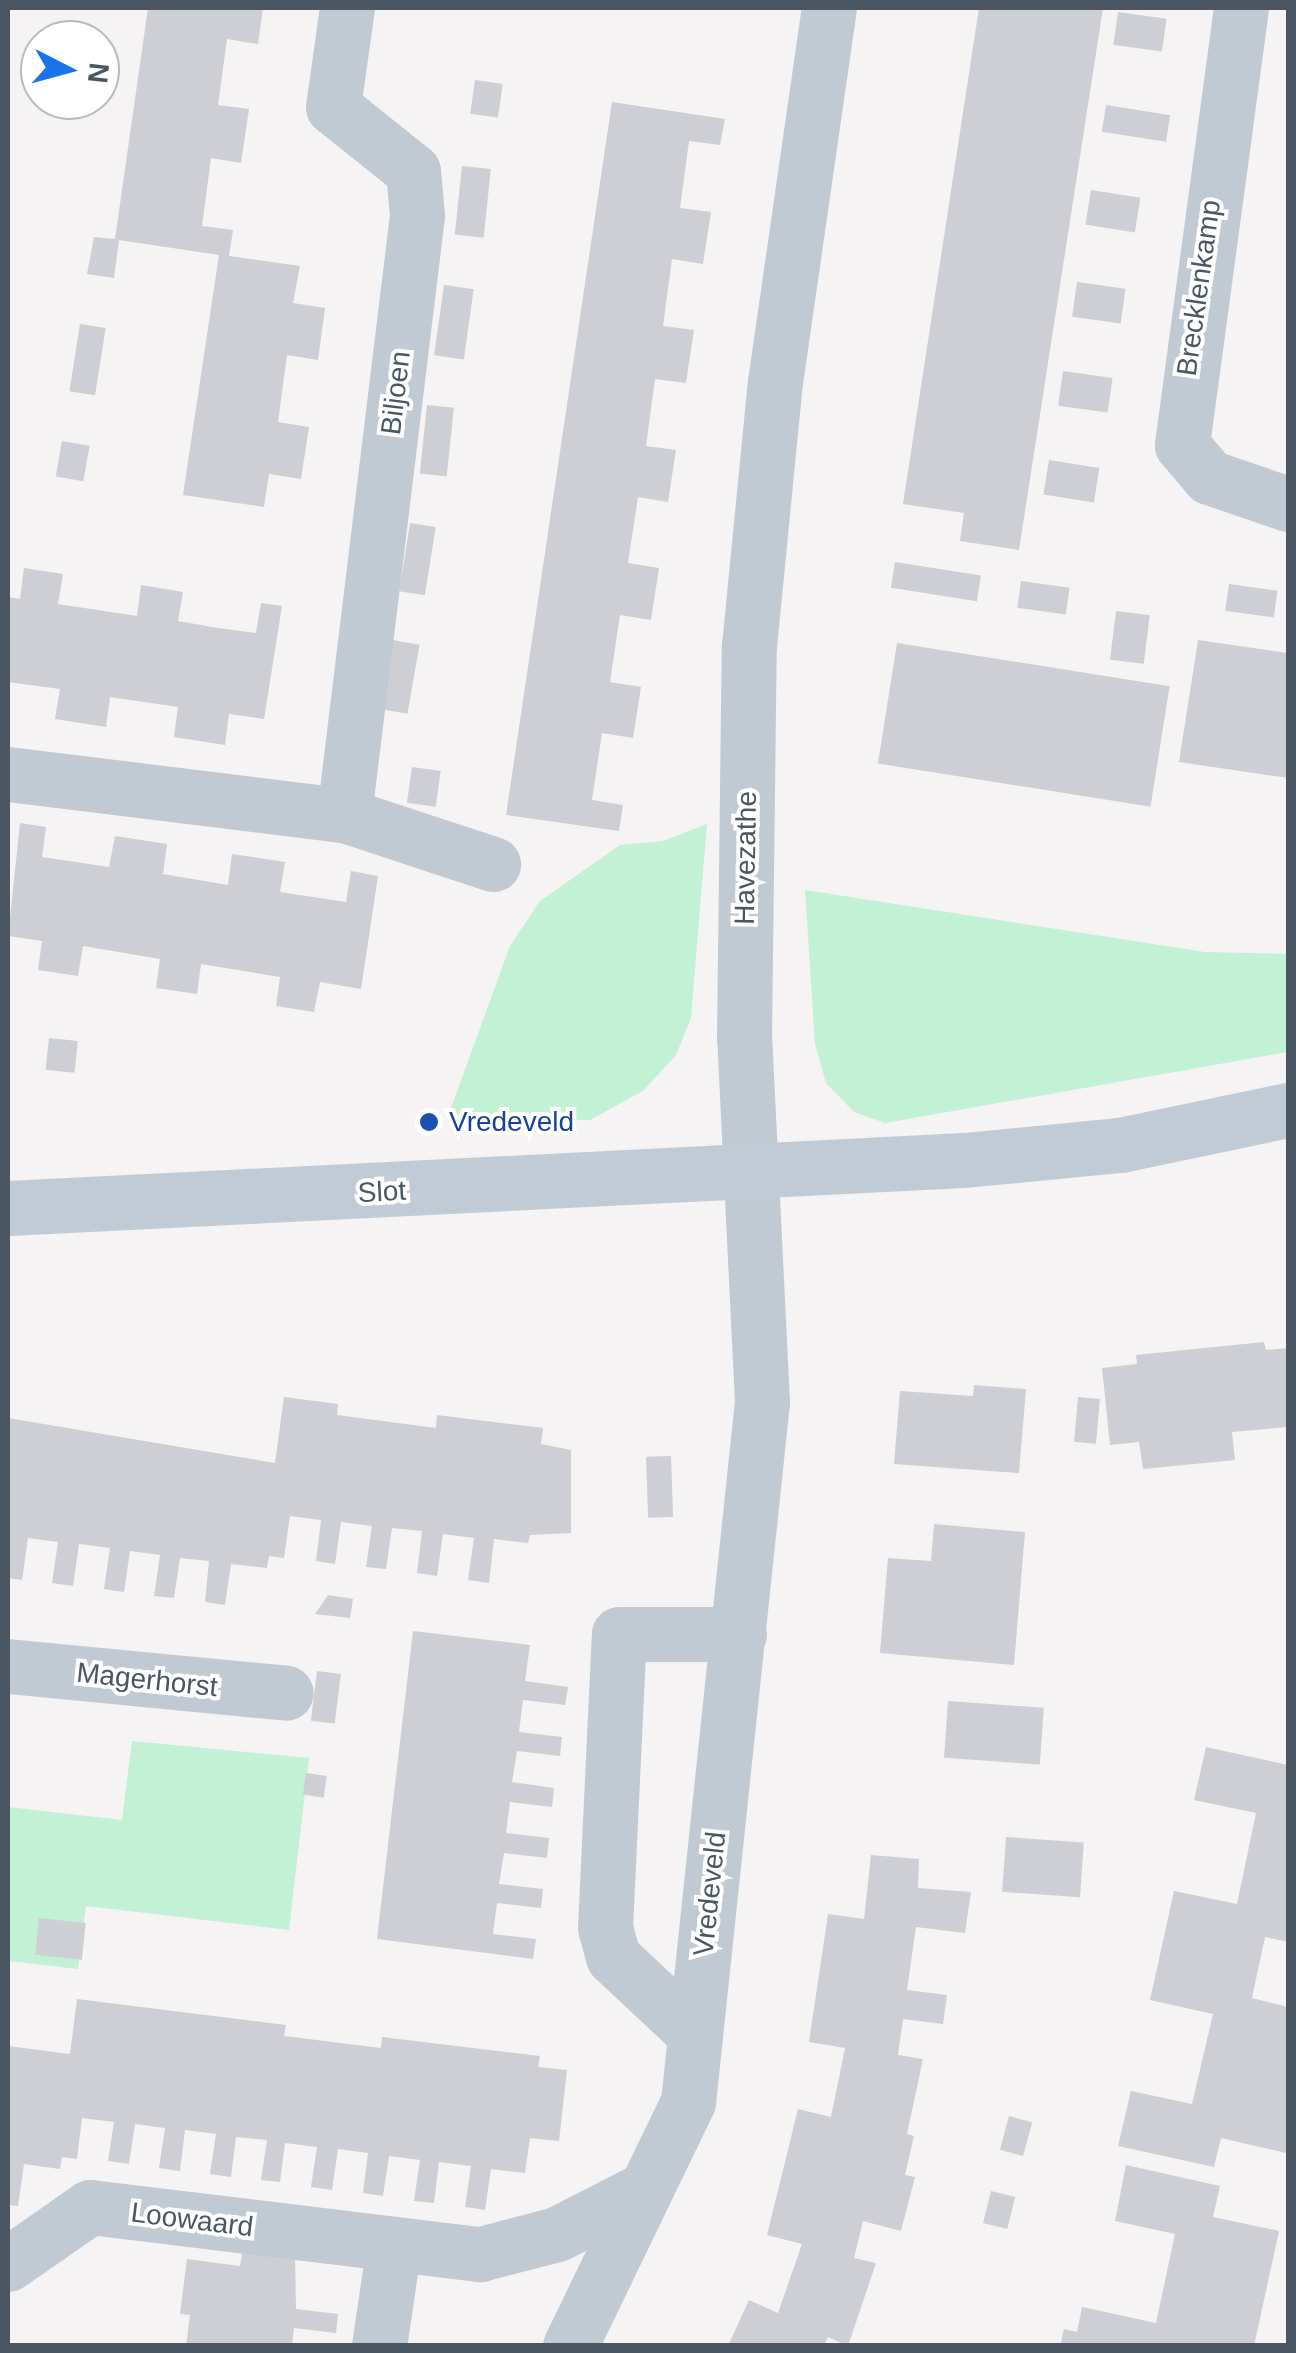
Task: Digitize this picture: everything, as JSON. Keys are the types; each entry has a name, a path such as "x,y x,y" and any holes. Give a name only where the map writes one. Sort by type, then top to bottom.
{"street":[{"name":"Biljoen","path":"344,815 417,215 413,172 333,107 347,8"},
{"name":"Havezathe","path":"756,1175 744,1036 748,646 775,382 829,8"},
{"name":"Brecklenkamp","path":"1241,8 1182,445 1209,476 1288,504"},
{"path":"8,774 344,815 493,864"},
{"path":"756,1175 1120,1145 1288,1110"},
{"name":"Slot","path":"8,1208 756,1175"},
{"name":"Vredeveld","path":"570,2346 639,2192 688,2102 762,1402 756,1175"},
{"path":"695,2034 613,1957 605,1928 619,1634 739,1634"},
{"name":"Magerhorst","path":"8,1666 286,1693"},
{"name":"Loowaard","path":"8,2264 90,2207 480,2254 557,2234 639,2192"},
{"path":"380,2346 394,2244"}],"green space":[{"path":"707,824 691,1018 676,1055 643,1091 590,1120 447,1119 510,946 540,901 620,845 663,841"},
{"path":"805,890 1205,952 1288,954 1288,1052 885,1123 854,1112 826,1083 815,1044"},
{"path":"132,1741 309,1758 289,1930 86,1906 78,1969 8,1961 8,1807 122,1820"}],"building":[{"path":"148,8 263,8 258,44 227,39 218,105 249,109 241,163 211,158 202,226 233,230 229,256 300,266 293,303 325,308 318,360 287,355 278,422 309,427 301,479 269,474 264,507 183,495 219,255 119,240 114,278 87,274 94,237 115,239"},
{"path":"979,8 1103,8 1019,550 960,541 964,513 903,504"},
{"path":"1118,12 1167,19 1162,51 1113,45"},
{"path":"475,80 503,84 498,118 470,114"},
{"path":"612,102 725,119 720,145 689,141 680,208 711,212 703,264 672,259 663,326 694,330 686,383 655,379 646,446 676,450 668,502 638,497 628,563 659,568 651,620 620,615 610,682 641,687 633,738 602,733 592,800 623,805 619,831 506,815"},
{"path":"1106,105 1170,115 1166,142 1102,132"},
{"path":"462,166 491,169 484,238 455,235"},
{"path":"1091,190 1140,198 1135,232 1086,225"},
{"path":"1077,282 1126,289 1121,323 1072,317"},
{"path":"444,285 474,289 464,359 434,355"},
{"path":"80,324 106,328 95,395 69,391"},
{"path":"1063,371 1113,378 1108,413 1058,406"},
{"path":"427,405 454,408 447,476 420,474"},
{"path":"62,441 90,446 83,481 56,476"},
{"path":"1049,460 1099,468 1094,503 1044,495"},
{"path":"410,523 436,527 425,595 399,591"},
{"path":"895,562 981,576 977,601 891,588"},
{"path":"24,568 63,574 58,604 137,616 141,585 183,592 178,621 218,628 256,633 261,603 282,606 264,719 229,714 225,745 174,737 178,707 110,697 106,727 55,719 60,689 8,682 8,597 20,599"},
{"path":"1021,581 1070,588 1066,615 1017,608"},
{"path":"1229,584 1278,591 1274,618 1225,611"},
{"path":"1116,611 1150,615 1144,664 1110,660"},
{"path":"392,640 420,645 407,714 380,709"},
{"path":"1198,640 1288,653 1288,778 1179,762"},
{"path":"897,643 1170,686 1151,807 878,763"},
{"path":"412,767 441,771 436,807 407,803"},
{"path":"20,823 46,827 42,857 109,867 115,836 167,844 163,874 228,885 232,854 285,862 280,892 346,902 351,871 378,876 361,989 320,982 314,1012 276,1006 280,977 201,964 197,994 156,988 160,959 83,946 78,976 38,970 42,941 8,936"},
{"path":"49,1038 78,1041 74,1073 46,1070"},
{"path":"1264,1342 1266,1350 1288,1348 1288,1427 1232,1432 1235,1460 1143,1469 1139,1442 1110,1445 1102,1368 1137,1364 1136,1355"},
{"path":"974,1385 1026,1389 1019,1473 894,1464 900,1391 973,1396"},
{"path":"284,1397 338,1404 337,1415 436,1428 437,1415 543,1428 541,1444 571,1450 571,1533 530,1535 528,1543 494,1539 489,1583 468,1580 474,1538 443,1534 437,1576 417,1573 422,1531 392,1528 386,1569 366,1567 372,1526 341,1522 335,1564 316,1561 321,1520 290,1516 284,1558 269,1556 267,1568 231,1564 225,1605 205,1602 209,1561 180,1558 174,1598 154,1596 160,1555 130,1551 124,1592 104,1589 110,1548 79,1544 73,1586 52,1583 58,1542 28,1538 22,1580 8,1578 8,1418 275,1463"},
{"path":"1078,1397 1100,1399 1096,1444 1074,1442"},
{"path":"671,1456 673,1517 648,1518 646,1457"},
{"path":"934,1524 1025,1532 1014,1665 880,1653 888,1558 931,1561"},
{"path":"328,1595 353,1599 350,1618 315,1614"},
{"path":"413,1631 530,1645 525,1681 568,1687 565,1705 523,1700 519,1732 562,1737 560,1756 517,1751 512,1782 554,1788 552,1807 510,1802 506,1833 549,1838 547,1858 504,1853 499,1884 543,1889 541,1908 497,1903 493,1934 536,1939 533,1959 377,1939"},
{"path":"317,1671 341,1674 335,1724 311,1721"},
{"path":"948,1701 1044,1708 1040,1765 944,1758"},
{"path":"1206,1747 1288,1765 1288,1942 1265,1937 1252,1998 1288,2007 1286,2153 1221,2138 1214,2167 1118,2146 1131,2091 1192,2104 1213,2014 1150,2000 1174,1891 1237,1904 1256,1813 1194,1800"},
{"path":"306,1773 327,1776 324,1798 303,1795"},
{"path":"1006,1837 1084,1842 1080,1897 1002,1892"},
{"path":"871,1855 919,1859 918,1888 971,1892 965,1933 916,1927 907,1990 947,1995 943,2024 903,2019 898,2055 923,2059 907,2134 914,2136 905,2175 915,2177 901,2231 863,2221 854,2258 876,2263 848,2346 828,2337 824,2346 728,2346 749,2300 778,2313 802,2244 767,2235 798,2109 831,2117 845,2048 809,2042 828,1914 864,1919"},
{"path":"39,1918 86,1923 82,1960 35,1955"},
{"path":"77,1999 286,2025 284,2036 381,2048 382,2037 540,2056 538,2067 567,2070 559,2141 530,2138 525,2173 491,2169 485,2210 465,2207 471,2166 439,2162 434,2203 414,2201 420,2160 389,2156 383,2196 363,2193 368,2153 338,2149 332,2190 311,2187 317,2147 285,2143 280,2182 261,2180 267,2140 236,2137 231,2177 210,2174 216,2134 185,2130 180,2171 159,2168 165,2128 135,2124 129,2164 108,2161 114,2122 82,2118 77,2159 62,2157 60,2169 24,2164 18,2206 8,2205 8,2046 70,2054"},
{"path":"1009,2116 1032,2122 1023,2156 1000,2150"},
{"path":"1126,2165 1220,2186 1213,2217 1279,2231 1254,2346 1060,2346 1064,2329 1077,2332 1082,2307 1156,2323 1175,2234 1115,2221"},
{"path":"991,2191 1015,2197 1007,2229 983,2223"},
{"path":"243,2247 295,2254 296,2309 338,2314 336,2333 294,2328 292,2346 186,2346 190,2315 180,2314 187,2259 240,2266"}],"place":[{"name":"Vredeveld","path":"429,1122"}]}
